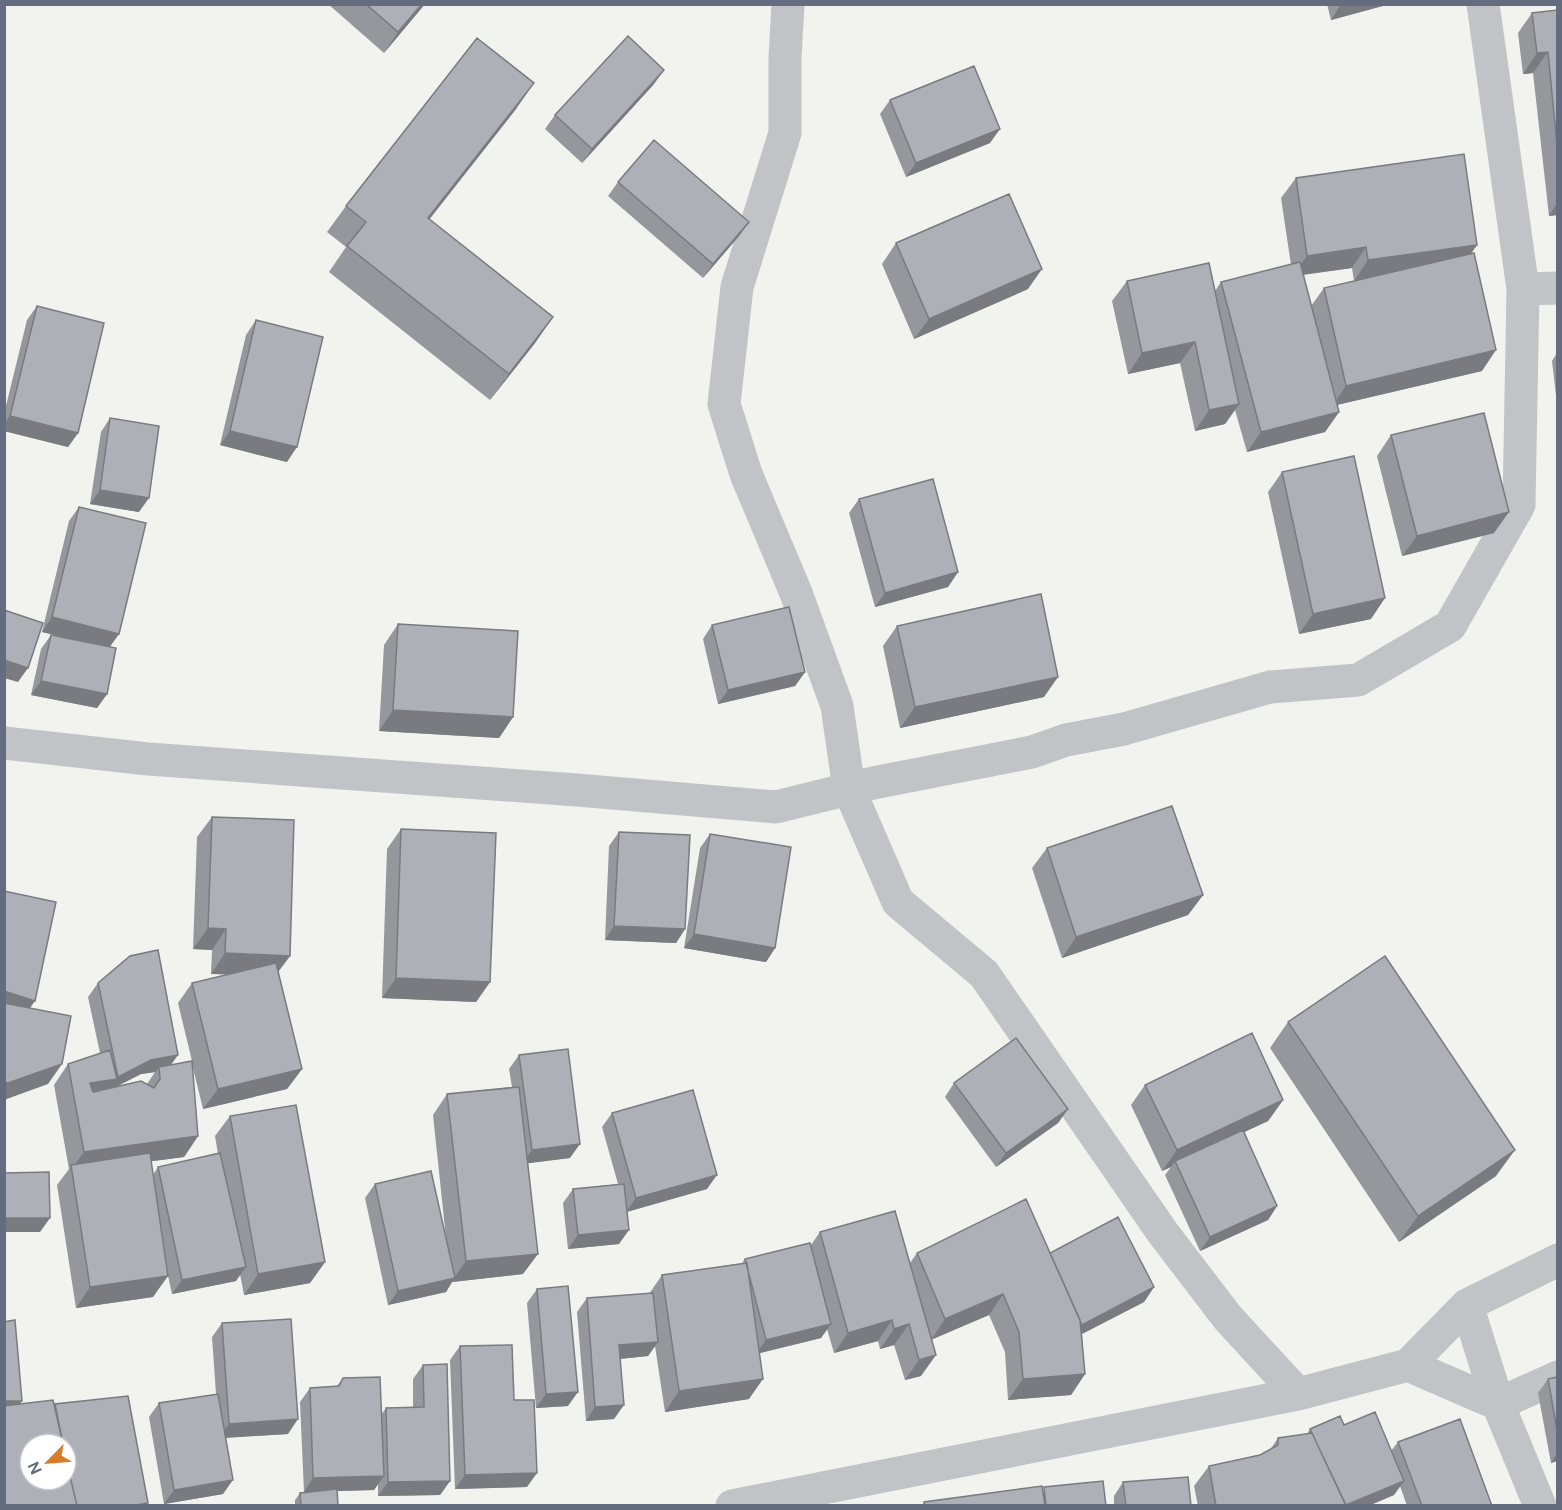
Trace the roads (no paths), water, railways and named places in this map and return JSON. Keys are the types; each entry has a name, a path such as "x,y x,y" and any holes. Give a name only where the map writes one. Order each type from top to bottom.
{"street":[{"path":"788,4 784,58 785,133 738,287 724,404 746,474 796,593 837,706 849,789 898,902 984,974 1163,1233 1228,1318 1298,1395"},
{"path":"4,743 184,762 577,790 776,807 849,789 1032,752 1066,740 1124,729 1270,687 1358,680 1450,626 1519,506 1523,290 1483,4"},
{"path":"1523,290 1557,288"},
{"path":"732,1506 1298,1395 1408,1365 1467,1305 1557,1260"},
{"path":"1467,1305 1498,1404 1540,1506"},
{"path":"1408,1365 1498,1404 1557,1377"}]}
